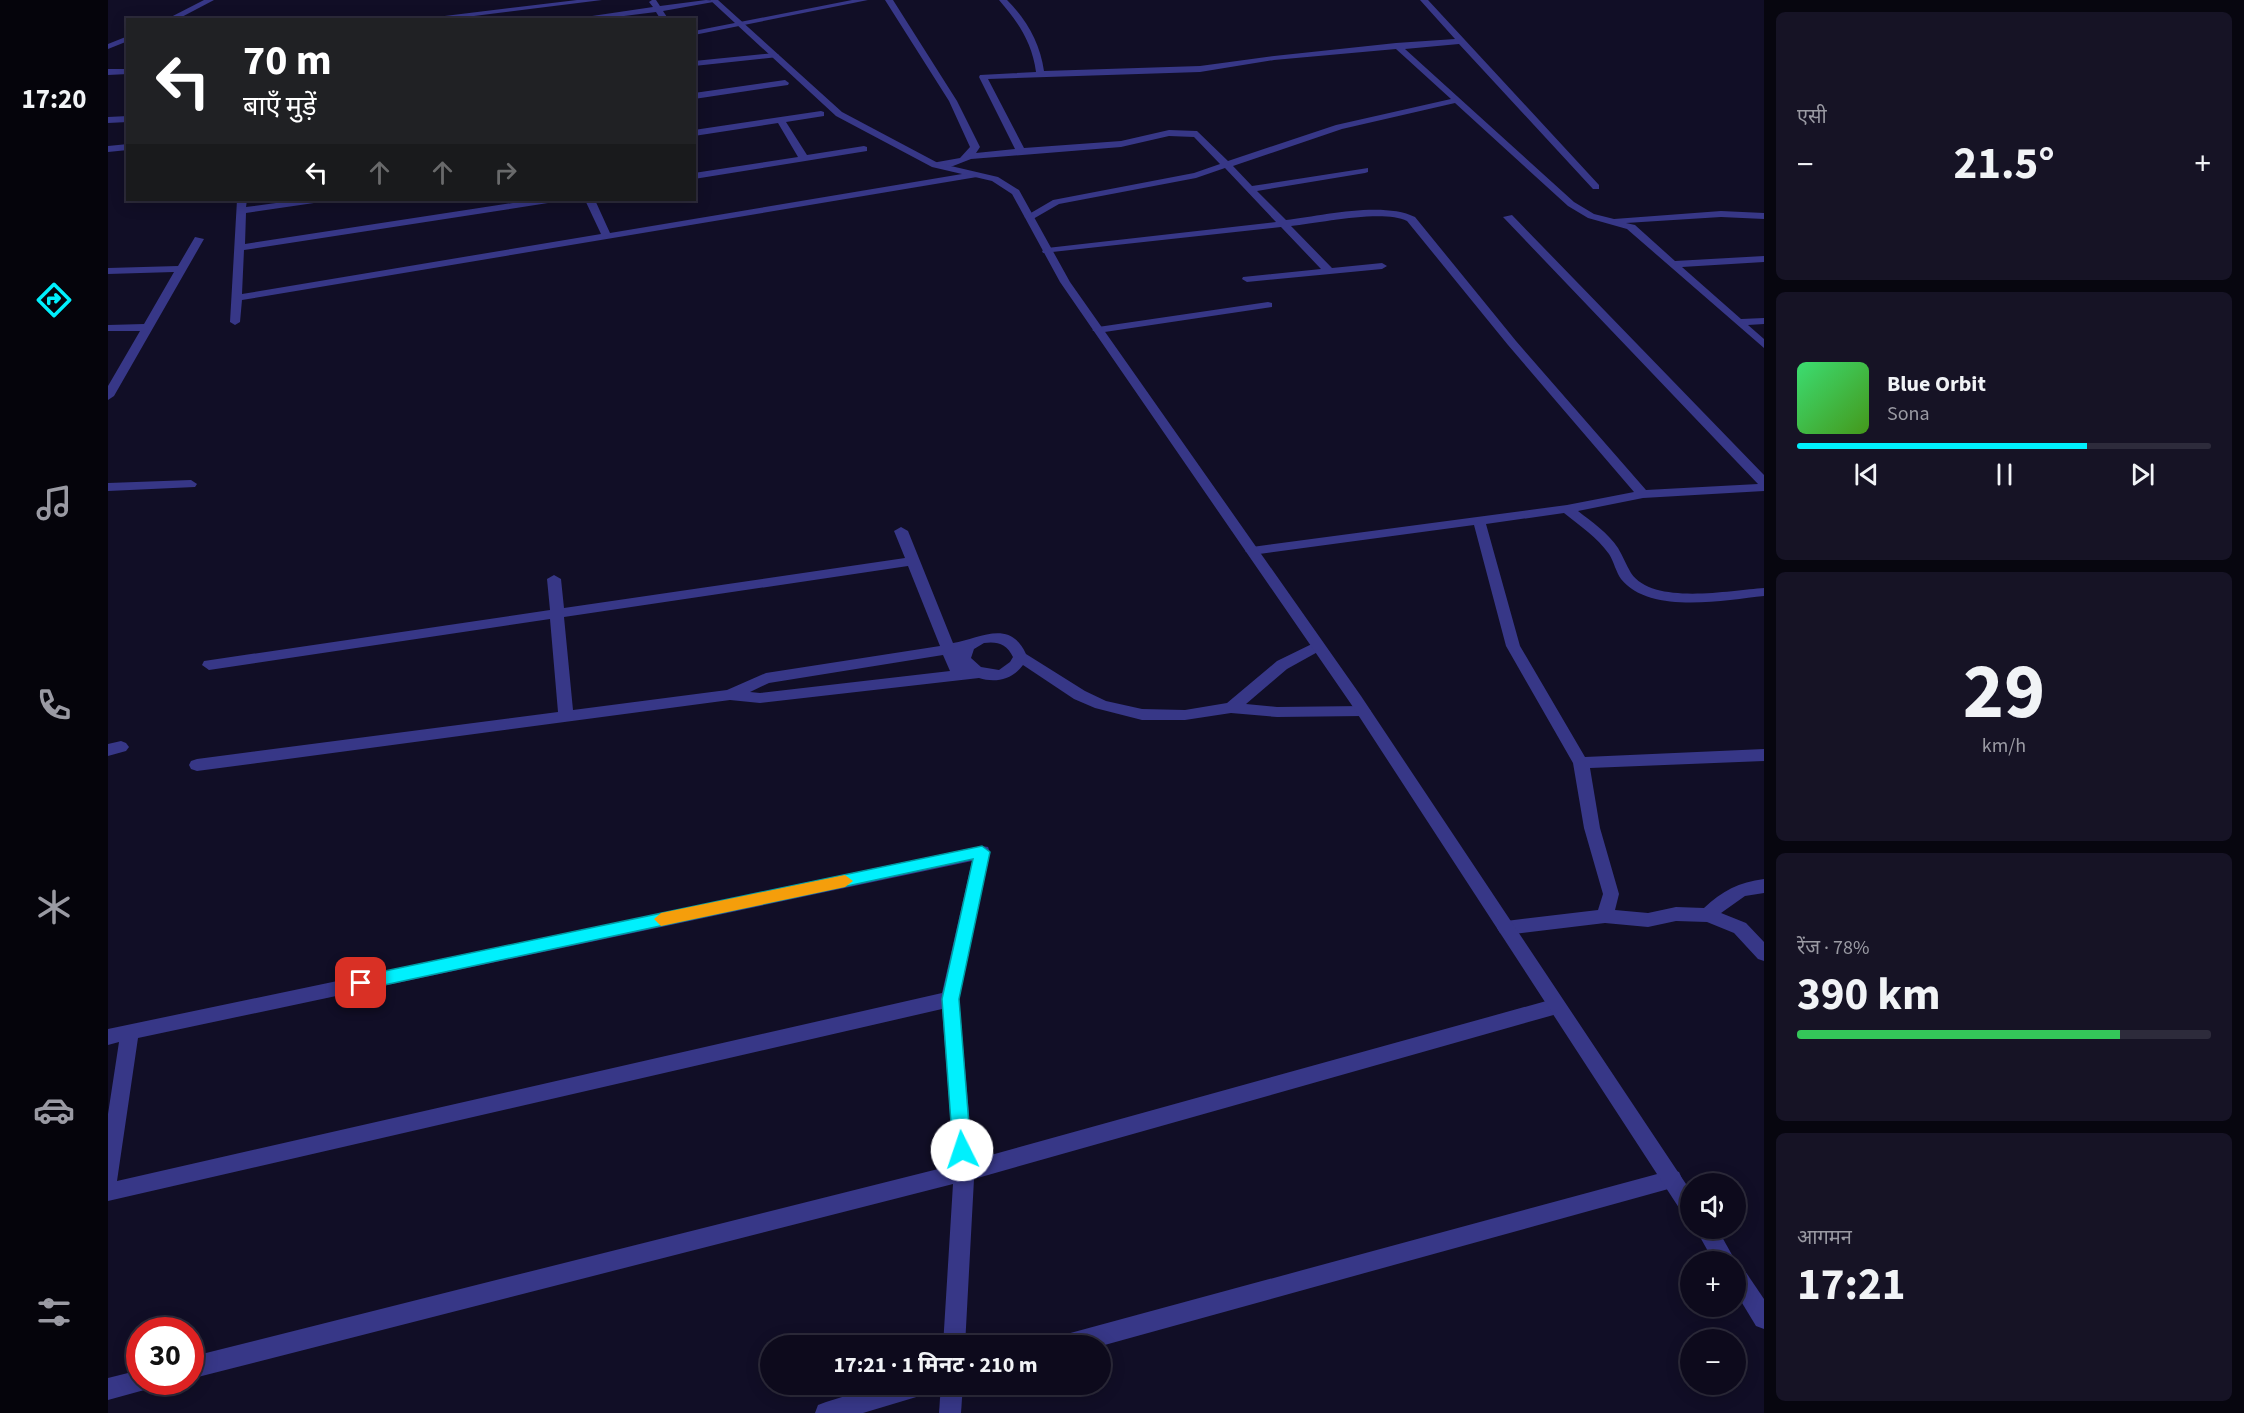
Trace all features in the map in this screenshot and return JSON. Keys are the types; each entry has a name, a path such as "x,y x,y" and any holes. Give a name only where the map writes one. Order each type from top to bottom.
{"street":[{"path":"173,18 210,0"},
{"path":"434,18 598,0"},
{"path":"651,0 664,18"},
{"path":"586,18 714,0 839,114 935,165 995,178 1016,192 1065,282 1363,711 1680,1191"},
{"path":"696,33 864,0"},
{"path":"890,0 966,126 975,147 972,156"},
{"path":"1003,0 1024,26 1039,53 1040,74"},
{"path":"1424,0 1596,187"},
{"path":"109,46 126,40"},
{"path":"1021,151 982,77 1200,69 1274,58 1396,45 1461,41"},
{"path":"109,46 126,45"},
{"path":"1396,45 1571,204 1590,216 1612,220 1631,227 1764,345"},
{"path":"696,64 775,55"},
{"path":"108,72 126,70"},
{"path":"696,96 785,82"},
{"path":"1029,217 1056,202 1197,175 1339,127 1459,100"},
{"path":"696,133 821,114"},
{"path":"108,120 126,119"},
{"path":"780,120 804,158"},
{"path":"935,165 959,162 972,156 1121,144 1155,135 1188,132 1205,140 1281,223 1329,271"},
{"path":"108,149 126,147"},
{"path":"696,176 864,149"},
{"path":"1251,189 1365,170"},
{"path":"236,298 974,175"},
{"path":"235,322 242,201"},
{"path":"242,211 307,201"},
{"path":"590,201 607,237"},
{"path":"239,248 519,202"},
{"path":"1047,250 1281,223 1377,213 1399,213 1411,219 1512,343 1643,494"},
{"path":"1612,220 1640,216 1721,214 1764,216"},
{"path":"1508,218 1764,482"},
{"path":"108,395 150,327 199,239"},
{"path":"1674,264 1764,259"},
{"path":"1247,279 1382,266"},
{"path":"108,271 182,269"},
{"path":"1098,330 1268,305"},
{"path":"1738,322 1764,321"},
{"path":"108,328 150,327"},
{"path":"108,487 191,484"},
{"path":"1252,551 1567,509 1643,494 1764,487"},
{"path":"1567,509 1604,539 1626,576 1639,589 1653,595 1676,598 1764,592"},
{"path":"1479,520 1500,605 1513,646 1581,763 1592,828 1611,894 1605,916"},
{"path":"901,531 958,676"},
{"path":"209,665 912,561"},
{"path":"554,579 566,716"},
{"path":"730,695 766,678 968,646 981,638 998,638 1014,645 1020,657 1042,669 1058,682 1100,704 1144,717 1189,716 1231,708 1277,712 1363,711"},
{"path":"968,646 964,658 966,664 979,673"},
{"path":"1231,708 1282,665 1318,646"},
{"path":"197,765 730,695 760,698 979,673 998,675 1013,669 1020,657"},
{"path":"1581,763 1764,755"},
{"path":"108,1037 982,852 950,999 964,1172 955,1335"},
{"path":"1708,915 1723,900 1744,888 1764,886"},
{"path":"1506,928 1605,916 1648,920 1676,914 1708,915 1740,928 1764,954"},
{"path":"108,1192 950,999"},
{"path":"204,1364 964,1172 1557,1006"},
{"path":"108,1178 130,1032"},
{"path":"1103,1335 1672,1179"},
{"path":"1746,1290 1764,1318"},
{"path":"108,1389 126,1384"},
{"path":"826,1413 886,1395"},
{"path":"950,1413 951,1395"}],"slow traffic":[{"path":"661,919 845,881"}],"route":[{"path":"361,983 982,852 950,999 962,1150"}]}
